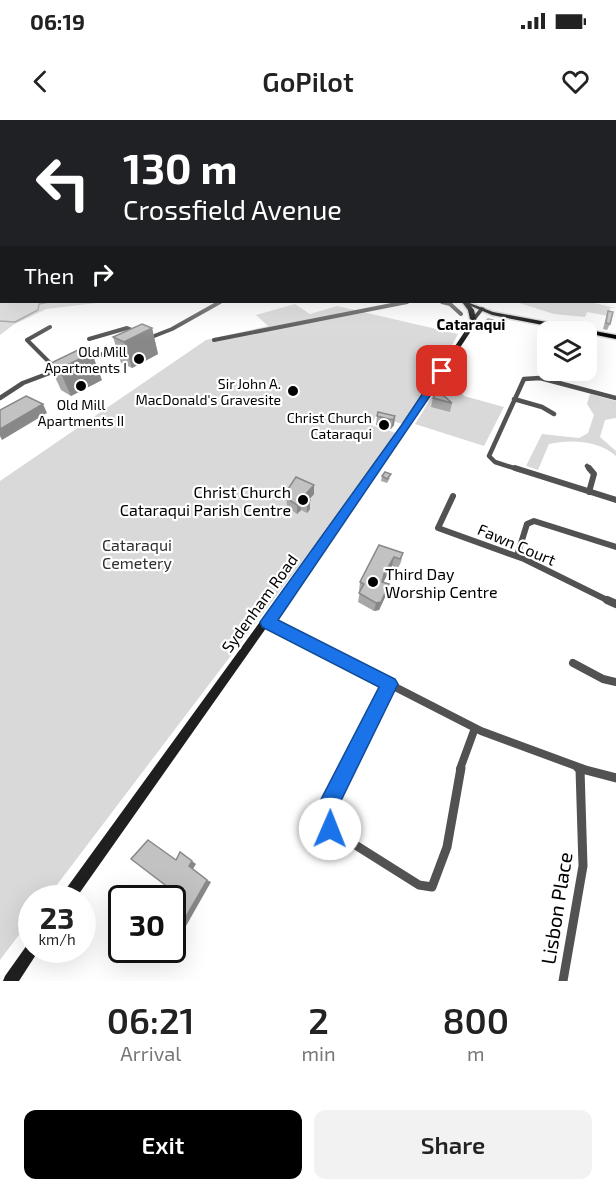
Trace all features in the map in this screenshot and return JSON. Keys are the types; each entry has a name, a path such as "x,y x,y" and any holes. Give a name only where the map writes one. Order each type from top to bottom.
{"main road":[{"path":"465,303 471,310 472,322"},
{"path":"466,303 484,310 616,337"},
{"path":"473,303 484,310"},
{"name":"Sydenham Road","path":"77,885 405,428 472,322 484,310"},
{"path":"10,981 23,963"}],"street":[{"path":"89,339 127,328 135,330 145,339 172,329 218,303"},
{"path":"214,340 402,303"},
{"path":"446,303 461,314"},
{"path":"50,327 27,340 57,370"},
{"path":"83,361 135,343"},
{"path":"0,398 23,383 64,367"},
{"path":"616,398 533,377 523,380 489,453 490,458 616,500"},
{"path":"514,399 542,407 554,414"},
{"path":"586,466 594,474 589,492"},
{"name":"Fawn Court","path":"453,496 438,528 517,556 616,604"},
{"path":"517,556 527,525 534,521 616,547"},
{"path":"267,622 475,728 580,769 616,778"},
{"path":"573,663 603,679 616,682"},
{"path":"389,684 326,809 323,820 330,829 419,885 432,887 439,874 453,826 458,777 475,728"},
{"name":"Lisbon Place","path":"563,981 583,866 580,769"}],"green space":[{"path":"0,303 97,303 46,309 13,325 0,335"},
{"path":"519,303 594,303 616,308 610,308 609,316 587,312 585,317 554,314"},
{"name":"Cataraqui Cemetery","path":"295,304 310,314 337,306 458,334 428,392 406,425 376,416 371,425 399,434 57,885 18,885 18,936 0,960 0,481 206,340 268,326 256,315"},
{"path":"442,381 466,387 462,393 464,396 504,407 484,446 415,424"},
{"path":"590,394 616,401 616,418 605,420 600,437 616,451 616,456 593,444 557,442 549,444 538,470 526,466 542,434 579,438 588,433 594,415 587,404"}],"building":[{"path":"608,311 613,312 610,324 606,323"},
{"path":"488,319 493,320 490,325 484,323"},
{"path":"142,324 152,328 124,342 113,337"},
{"path":"82,348 92,353 59,369 49,364"},
{"path":"436,394 444,396 452,403 433,398"},
{"path":"26,396 43,404 0,429 0,410"},
{"path":"378,412 395,416 393,420 377,416"},
{"path":"385,472 391,474 387,479 382,476"},
{"path":"296,477 314,485 303,497 310,500 307,504 300,501 297,505 286,498 286,492"},
{"name":"Third Day Worship Centre","path":"379,545 403,553 400,559 394,557 384,574 382,582 389,584 381,602 376,603 359,593 364,584 360,582"},
{"path":"148,840 176,860 180,852 192,861 189,866 207,880 186,916 186,885 165,885 131,859"}],"waterway":[{"path":"0,321 15,322 38,310 39,304 44,303"}],"place":[{"name":"Old Mill Apartments I","path":"139,359"},
{"name":"Old Mill Apartments II","path":"81,386"},
{"name":"Sir John A. MacDonald's Gravesite","path":"293,391"},
{"name":"Christ Church Cataraqui","path":"384,425"},
{"name":"Christ Church Cataraqui Parish Centre","path":"303,500"},
{"name":"Third Day Worship Centre","path":"373,582"}],"district":[{"name":"Cataraqui","path":"471,324"}],"route":[{"path":"330,829 323,820 326,809 389,684 267,622 405,428 442,371"}]}
